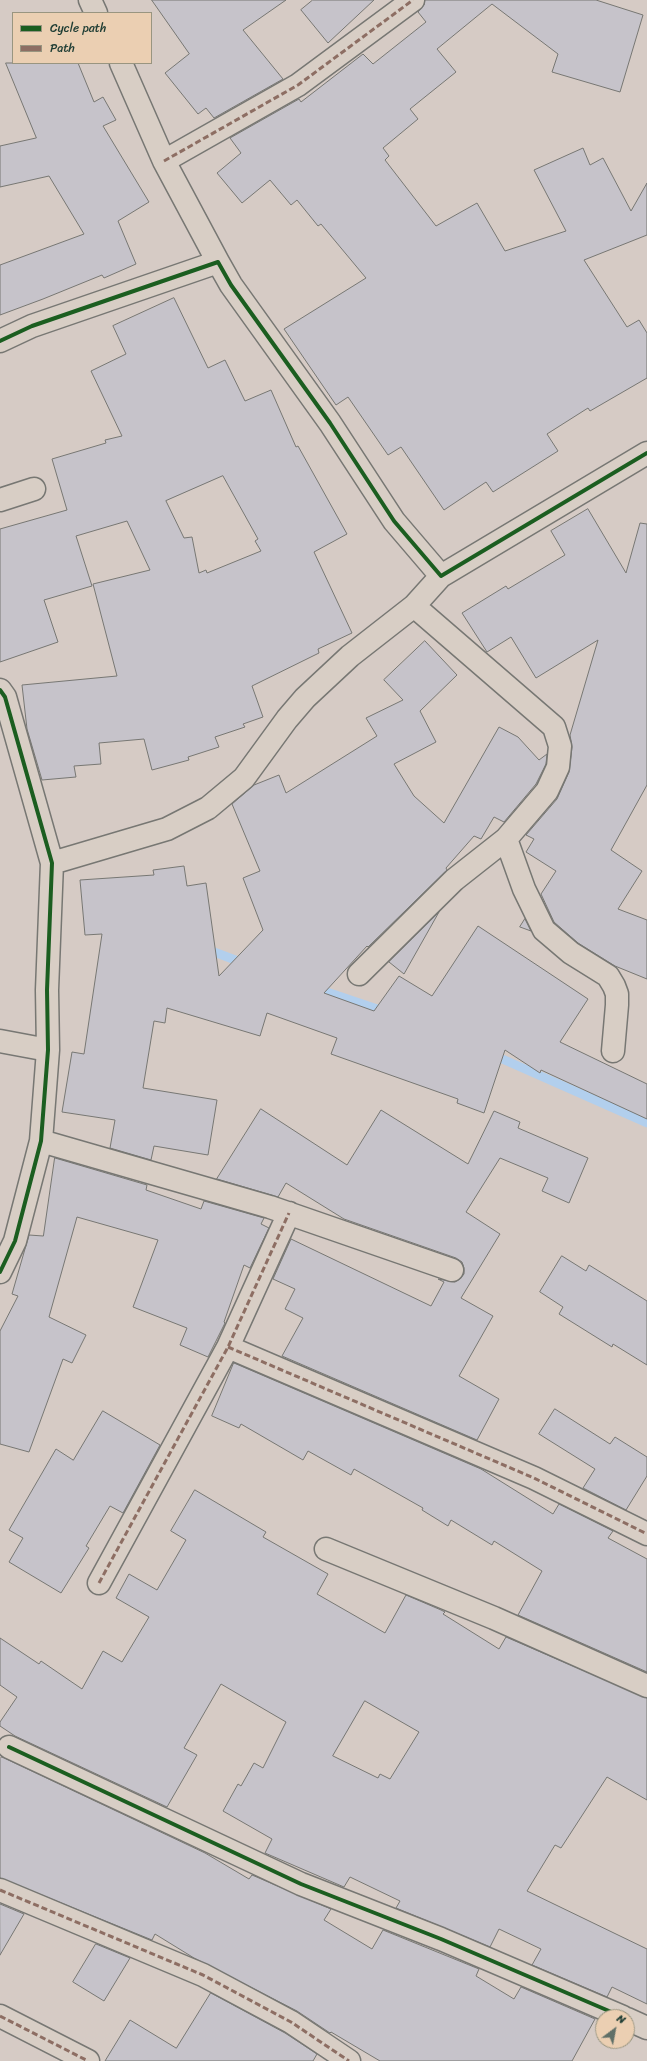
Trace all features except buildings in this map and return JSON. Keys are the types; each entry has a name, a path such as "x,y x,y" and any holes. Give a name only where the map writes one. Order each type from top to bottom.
{"street":[{"path":"90,0 96,12"},
{"path":"164,161 298,85 413,0"},
{"path":"120,64 164,161 231,285 330,423 394,521 442,576"},
{"path":"0,341 32,326 218,262"},
{"path":"52,863 167,829 208,808 244,778 286,719 305,698 350,656 414,606 442,576 647,453"},
{"path":"0,500 34,489"},
{"path":"359,974 454,880 506,839 547,791 558,767 560,746 554,727 414,606"},
{"path":"0,690 5,697 52,863 47,990 48,1050 41,1141 15,1241 0,1272"},
{"path":"506,839 524,889 544,930 571,953 608,976 614,986 617,994 617,1005 613,1051"},
{"path":"0,1041 48,1050"},
{"path":"41,1141 288,1213 452,1270"},
{"path":"99,1583 228,1347 288,1213"},
{"path":"228,1347 534,1478 647,1534"},
{"path":"326,1549 494,1618 647,1686"},
{"path":"9,1747 301,1884 441,1939 604,2009"},
{"path":"0,1890 203,1975 291,2022 349,2061"},
{"path":"0,2016 88,2061"},
{"path":"635,2023 647,2028"}],"waterway":[{"path":"206,949 246,964"},
{"path":"315,988 386,1012"},
{"path":"491,1054 647,1123"}],"marked path":[{"path":"164,161 298,85 413,0"},
{"path":"99,1583 228,1347 289,1213"},
{"path":"228,1347 534,1478 647,1534"},
{"path":"0,1890 203,1975 291,2022 349,2061"},
{"path":"0,2016 88,2061"}],"cycle path":[{"path":"0,341 32,326 218,262 231,285 330,423 394,521 441,576 647,453"},
{"path":"0,690 5,697 52,863 47,990 48,1050 41,1141 15,1241 0,1272"},
{"path":"9,1747 301,1884 441,1939 604,2009"}]}
